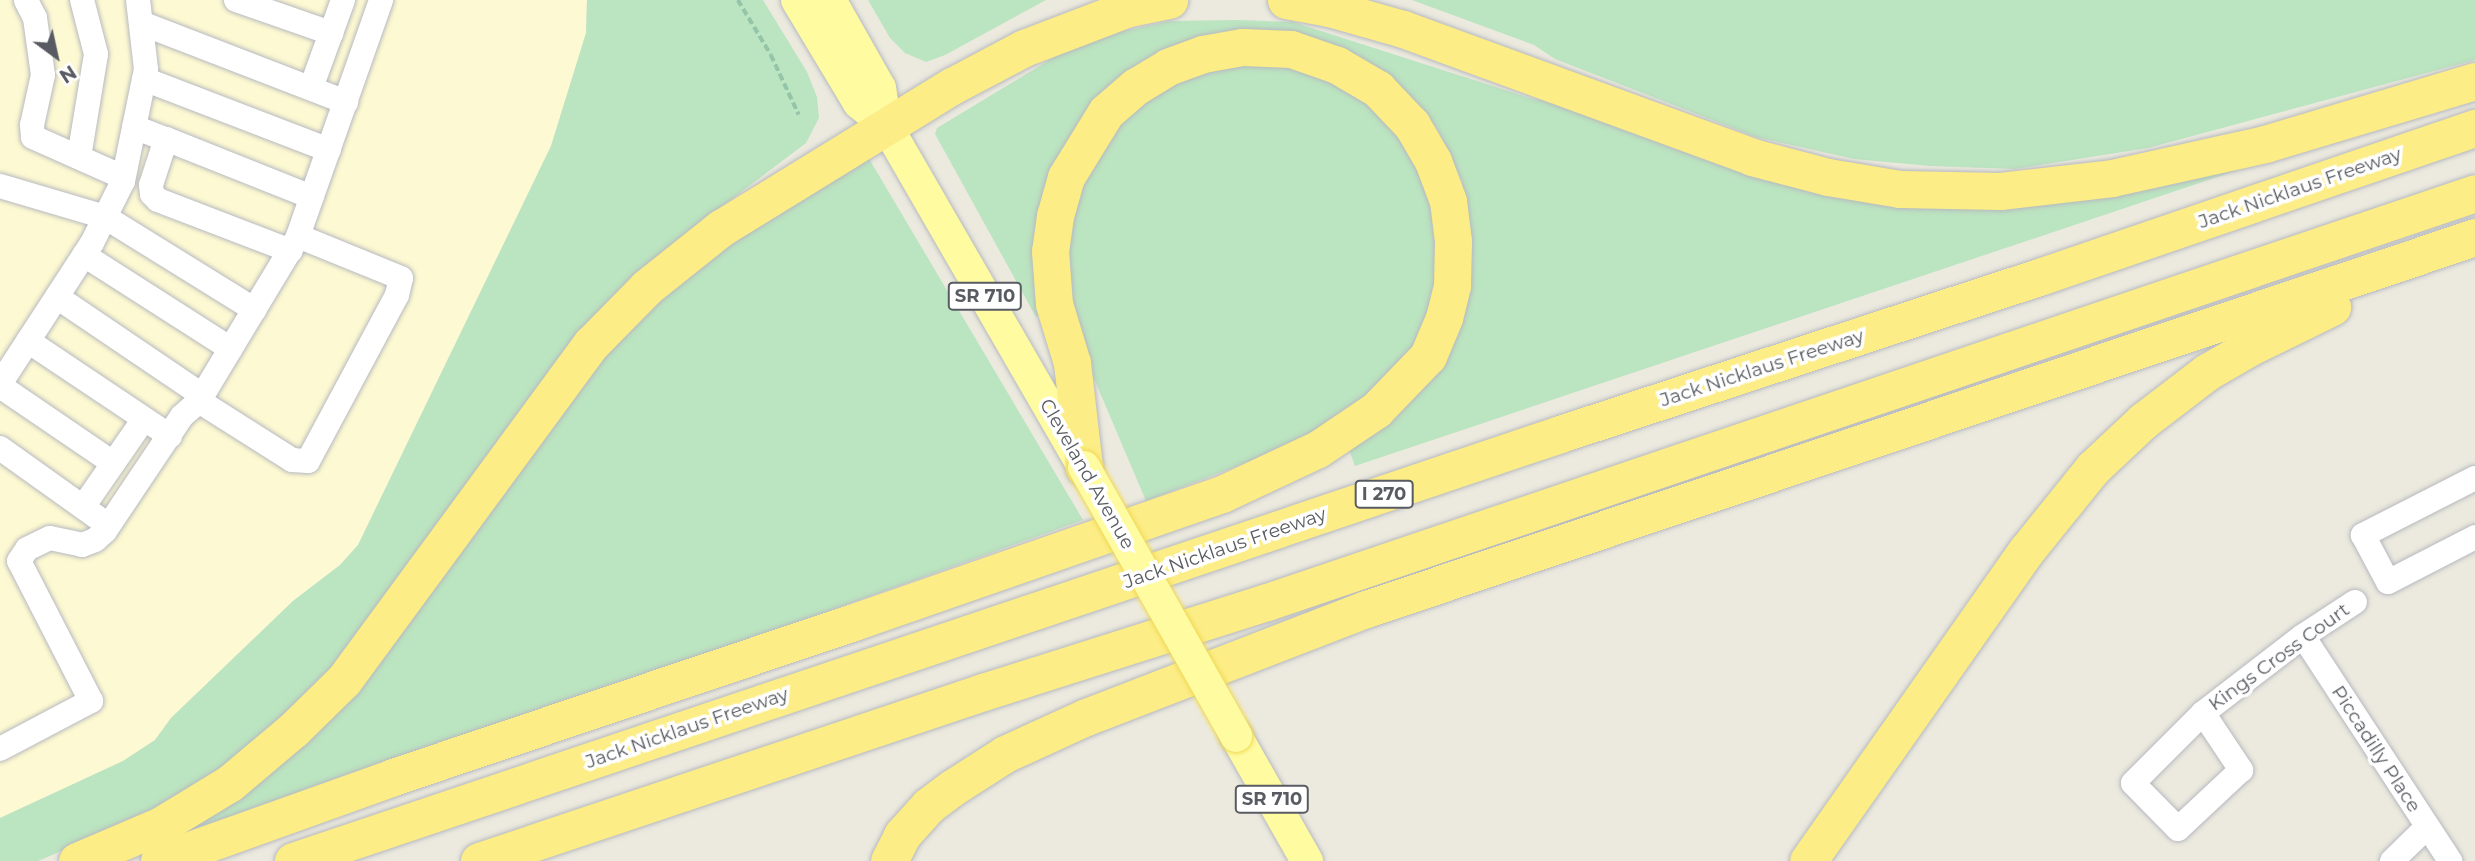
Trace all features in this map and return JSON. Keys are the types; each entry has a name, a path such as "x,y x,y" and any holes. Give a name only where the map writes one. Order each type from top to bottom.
{"highway":[{"path":"77,861 161,825 230,783 293,730 344,680 591,344 647,287 721,228 886,125 1024,48 1129,8 1170,0"},
{"path":"1286,0 1329,8 1403,29 1752,157 1828,177 1900,189 2000,191 2112,178 2265,144 2475,81"},
{"path":"159,861 393,777 1209,499 1328,443 1376,410 1428,356 1444,318 1452,285 1453,241 1450,214 1437,171 1412,125 1378,89 1337,65 1291,49 1242,47 1203,54 1168,68 1136,86 1106,112 1066,177 1055,216 1050,251 1054,304 1072,363 1084,467"},
{"name":"Jack Nicklaus Freeway","path":"293,861 1547,438 2042,276 2475,128"},
{"path":"479,861 975,695 1267,602 2475,193"},
{"path":"889,861 902,835 929,806 952,788 1005,754 1086,717 1366,609 2475,237"},
{"path":"1808,861 2043,529 2093,468 2143,421 2207,372 2254,345 2324,311 2475,250"}],"main road":[{"name":"Cleveland Avenue","path":"797,0 859,103 886,125 1307,861"},
{"name":"Cleveland Avenue","path":"830,0 880,88 886,125"}],"street":[{"path":"26,0 34,18 43,75 32,125 33,136 116,174 123,181"},
{"path":"79,157 96,54 82,0"},
{"path":"236,0 331,33"},
{"path":"311,88 343,0"},
{"path":"0,749 91,701 19,561 27,549 39,541 50,538 82,545 95,540 182,416 201,398 294,244 381,0"},
{"path":"140,11 346,102"},
{"path":"113,463 0,385 84,255 123,181 146,69 140,11"},
{"path":"144,79 329,150"},
{"path":"134,127 312,197"},
{"path":"57,297 292,460 308,461 314,454 397,295 401,278 158,200 152,194 151,186 166,139"},
{"path":"0,186 105,217 256,310"},
{"path":"84,255 231,349"},
{"path":"28,341 170,436"},
{"path":"83,507 144,419"},
{"path":"0,448 108,525"},
{"path":"2475,478 2363,535 2388,583 2475,537"},
{"name":"Kings Cross Court","path":"2203,713 2241,770 2178,829 2133,783 2203,713 2303,636 2355,602"},
{"name":"Piccadilly Place","path":"2303,636 2450,861"},
{"path":"2392,861 2427,827"}],"path":[{"path":"738,0 771,55 799,115"}],"shaded area":[{"path":"0,0 587,0 586,33 551,146 358,545 340,565 293,601 171,718 155,740 123,761 0,818"}],"green space":[{"path":"587,0 763,0 807,72 817,97 819,118 806,143 704,220 343,655 284,718 193,789 129,822 38,861 0,861 0,818 123,761 155,740 171,718 293,601 340,565 358,545 551,146 586,33"},
{"path":"868,0 1046,0 945,55 926,62 905,53 890,38"},
{"path":"1412,0 2475,0 2475,60 2148,148 2015,169 1930,166 1854,159 1756,137 1555,59 1534,45"},
{"path":"1170,21 1293,22 1533,99 1590,108 1861,193 2298,150 1355,466 1345,439 1390,407 1471,245 1462,181 1437,128 1423,111 1279,36 1090,119 1045,312 1036,317 935,134 937,128 1061,53 1110,34"},
{"path":"1231,54 1308,61 1410,123 1451,246 1411,360 1313,437 1146,501 1084,355 1070,310 1066,215 1125,105"},
{"path":"868,157 1083,520 490,732 121,857 278,752 650,294"}]}
